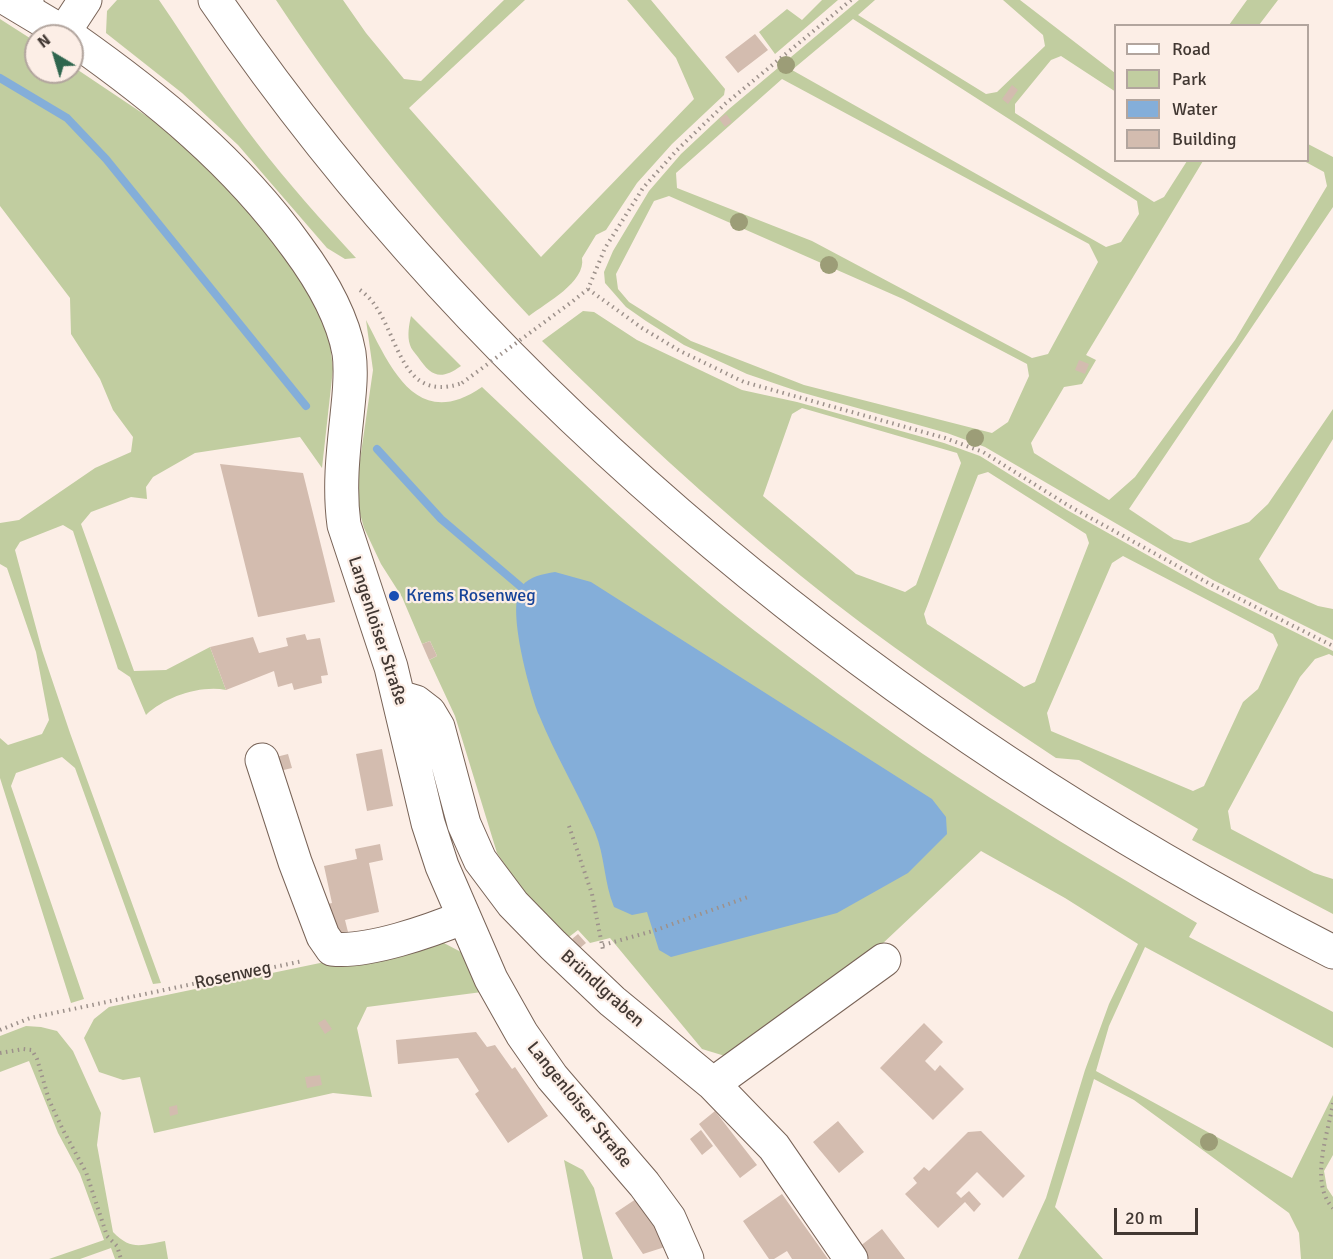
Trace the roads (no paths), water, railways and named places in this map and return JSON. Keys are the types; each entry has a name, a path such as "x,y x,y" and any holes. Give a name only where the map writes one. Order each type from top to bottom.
{"street":[{"path":"73,24 85,0"},
{"path":"214,0 319,143 433,276 554,398 728,556 862,661 1019,770 1207,886 1333,952"},
{"name":"Langenloiser Straße","path":"19,2 52,24"},
{"name":"Langenloiser Straße","path":"84,47 162,105 261,199 329,296 349,352 351,377 341,476 341,505 348,540 399,697 428,823 442,866 491,979 522,1034 566,1094 644,1184 669,1218 687,1259"},
{"name":"Bründlgraben","path":"399,697 416,702 429,712 438,727 464,824 480,860 513,904 612,1001 713,1084 774,1147 851,1259"},
{"path":"262,760 295,862 323,936 332,949 348,951 429,932 464,917"},
{"path":"713,1084 884,960"}],"water":[{"path":"555,572 591,582 932,799 946,817 947,834 908,873 837,913 671,957 659,950 647,912 632,915 614,907 595,832 545,730 530,688 518,629 517,596 522,586 529,580"}],"waterway":[{"path":"0,78 67,118 106,159 306,406"},
{"path":"377,449 441,519 521,587"}],"place":[{"name":"Krems Rosenweg","path":"394,596"}]}
